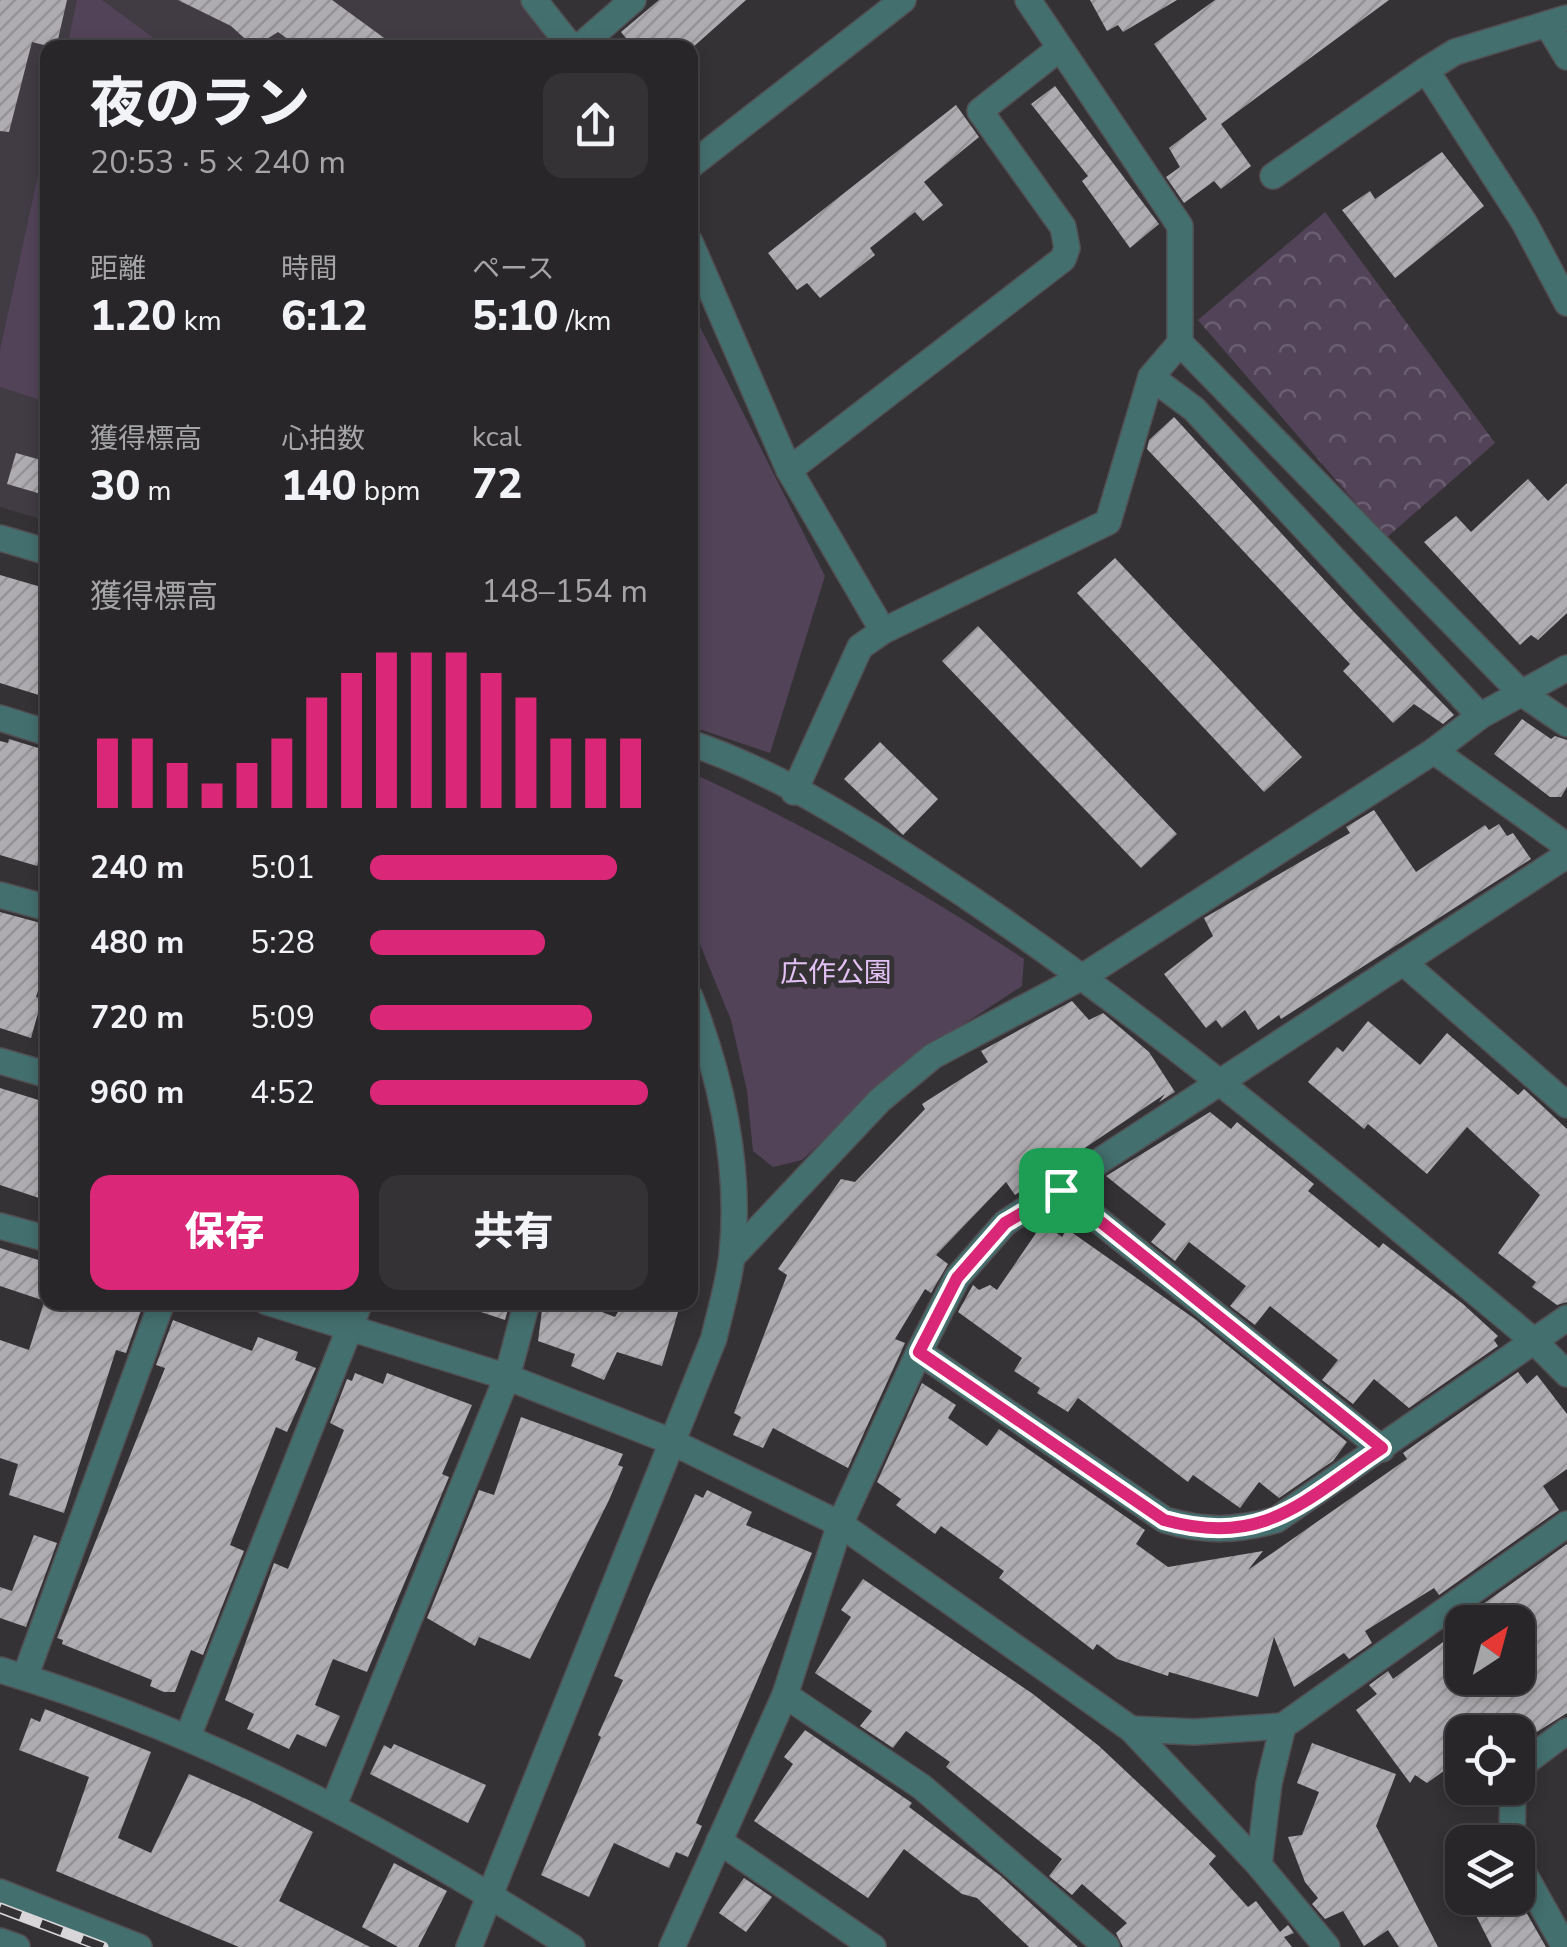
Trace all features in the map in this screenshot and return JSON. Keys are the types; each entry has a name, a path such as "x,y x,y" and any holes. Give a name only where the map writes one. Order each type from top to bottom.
{"street":[{"path":"534,0 568,40"},
{"path":"585,40 633,0"},
{"path":"698,160 903,0"},
{"path":"794,792 860,647 883,631 1108,522 1151,377 1180,343 1180,226 1028,0"},
{"path":"1273,176 1454,52 1557,21 1567,57"},
{"path":"788,470 1063,259 1068,248 1063,227 980,110 1058,49"},
{"path":"1426,70 1524,222 1567,302"},
{"path":"698,261 788,470 883,631"},
{"path":"1180,343 1520,692 1567,724"},
{"path":"1151,377 1194,409 1480,716"},
{"path":"0,538 40,550"},
{"path":"732,1257 880,1100 933,1056 1084,976 1434,751 1480,716 1567,668"},
{"path":"0,718 40,730"},
{"path":"698,748 794,792 875,836 1084,976 1224,1082 1534,1341 1567,1374"},
{"path":"1434,751 1567,846"},
{"path":"672,1947 784,1695 840,1524 957,1278 1005,1223 1061,1190 1567,855"},
{"path":"0,894 40,906"},
{"path":"1404,963 1567,1106"},
{"path":"469,1947 714,1338 732,1257 734,1188 717,1081 698,1022"},
{"path":"0,1061 40,1073"},
{"path":"1061,1190 1382,1448"},
{"path":"0,1226 40,1237"},
{"path":"25,1678 159,1310"},
{"path":"293,1310 507,1377 670,1441 840,1524 1131,1729 1259,1865 1327,1947"},
{"path":"188,1736 356,1310"},
{"path":"332,1807 507,1377 524,1310"},
{"path":"919,1352 1164,1520 1204,1531 1234,1531 1276,1520 1567,1318"},
{"path":"1131,1729 1194,1732 1283,1726 1567,1524"},
{"path":"0,1670 188,1736 332,1807 491,1895 572,1947"},
{"path":"784,1695 922,1787 1107,1947"},
{"path":"1259,1865 1268,1784 1283,1726"},
{"path":"1535,1755 1567,1732"},
{"path":"719,1841 873,1947"},
{"path":"0,1892 139,1947"},
{"path":"1535,1894 1565,1947"},
{"path":"0,1941 17,1947"}],"shaded area":[{"path":"0,0 522,0 552,40 40,40 40,519 0,507"}],"green space":[{"path":"77,0 102,0 156,40 68,40"},
{"path":"40,166 40,400 0,387 0,350"},
{"path":"1325,212 1495,443 1386,538 1198,320"},
{"path":"698,323 825,576 770,753 698,729"},
{"name":"広作公園","path":"698,776 861,859 1024,959 1022,986 915,1056 802,1160 773,1167 753,1151 747,1091 731,1020 698,940"}],"building":[{"path":"0,0 67,0 58,40 32,42 9,132 0,131"},
{"path":"178,0 332,0 387,40 289,40 278,32 265,40 246,40 231,26"},
{"path":"659,0 746,0 698,43 628,40 621,32"},
{"path":"1090,0 1177,0 1123,32 1118,25 1107,31"},
{"path":"1215,0 1389,0 1221,124 1251,166 1221,189 1214,181 1184,203 1166,177 1180,167 1169,148 1207,119 1154,44"},
{"path":"1055,86 1159,224 1130,248 1082,181 1088,176 1031,104"},
{"path":"956,105 979,137 924,182 943,205 923,221 915,212 870,248 875,255 820,298 807,283 797,290 768,253"},
{"path":"1442,152 1484,206 1395,278 1342,210 1370,191 1375,199"},
{"path":"1174,417 1454,715 1443,724 1414,704 1393,723 1343,671 1350,664 1147,449 1149,440"},
{"path":"16,453 40,460 40,494 7,484"},
{"path":"1528,479 1548,501 1567,483 1567,613 1538,640 1531,635 1520,645 1424,542 1456,516 1471,532"},
{"path":"1115,558 1302,757 1264,792 1077,593"},
{"path":"0,575 40,587 40,695 0,683"},
{"path":"978,626 1177,834 1141,868 942,661"},
{"path":"1522,719 1551,739 1555,736 1567,740 1567,787 1561,797 1550,797 1494,754"},
{"path":"9,739 40,749 37,866 0,855 0,741 8,743"},
{"path":"880,742 938,799 903,835 844,779"},
{"path":"1374,810 1416,872 1485,825 1489,830 1499,824 1507,836 1513,833 1531,859 1281,1019 1279,1015 1258,1030 1245,1010 1222,1028 1216,1020 1206,1028 1164,974 1213,936 1204,918 1350,833 1346,827"},
{"path":"0,912 40,923 40,985 36,997 40,998 40,1006 31,1038 0,1028"},
{"path":"1072,1001 1089,1020 1103,1013 1149,1052 1175,1092 1159,1102 1165,1094 1015,1195 1006,1182 936,1255 948,1264 931,1293 925,1289 895,1339 905,1343 848,1468 773,1428 763,1448 733,1435 741,1417 734,1413 787,1275 778,1269 841,1179 855,1182 925,1109 922,1104 988,1062 981,1051"},
{"path":"1368,1021 1420,1065 1447,1033 1518,1095 1524,1089 1567,1129 1567,1302 1557,1305 1532,1287 1536,1282 1498,1253 1540,1195 1467,1127 1427,1174 1368,1124 1364,1129 1308,1082 1337,1047 1343,1052"},
{"path":"0,1088 40,1100 40,1198 0,1185"},
{"path":"1210,1112 1231,1129 1237,1122 1314,1184 1308,1191 1379,1248 1383,1243 1463,1304 1498,1336 1494,1340 1498,1346 1409,1408 1374,1379 1353,1404 1322,1380 1338,1360 1270,1306 1255,1325 1230,1306 1246,1286 1189,1242 1175,1261 1151,1242 1166,1224 1106,1176"},
{"path":"1043,1223 1062,1237 1067,1229 1195,1319 1347,1442 1333,1461 1279,1498 1259,1482 1240,1508 1193,1475 1188,1482 1078,1398 1068,1412 1037,1393 1040,1388 1014,1371 1022,1358 958,1312 973,1285 979,1290 990,1285 997,1290"},
{"path":"0,1248 40,1260 40,1299 0,1286"},
{"path":"42,1310 141,1310 126,1353 116,1350 64,1513 9,1495 18,1464 0,1458 0,1340 29,1350"},
{"path":"475,1310 508,1310 505,1320"},
{"path":"542,1310 597,1310 615,1317 619,1310 679,1310 662,1366 617,1352 604,1380 571,1366 575,1354 538,1341"},
{"path":"173,1320 252,1351 258,1337 298,1352 295,1360 316,1368 287,1432 276,1427 230,1545 244,1551 203,1655 191,1650 175,1692 164,1692 150,1686 152,1680 62,1644 63,1640 57,1638 165,1368 156,1365"},
{"path":"1518,1372 1527,1384 1537,1375 1567,1414 1567,1469 1543,1486 1559,1510 1439,1595 1434,1588 1365,1631 1372,1643 1349,1659 1344,1653 1294,1687 1274,1637 1258,1697 1169,1672 1168,1676 1117,1659 1097,1644 1093,1650 999,1578 1004,1571 941,1526 935,1534 896,1505 901,1499 877,1482 922,1383 956,1405 948,1418 987,1446 999,1429 1145,1530 1136,1544 1168,1567 1263,1551 1248,1570 1407,1459 1403,1453"},
{"path":"355,1373 383,1384 387,1373 472,1405 442,1474 449,1477 367,1672 333,1659 315,1705 340,1716 326,1747 297,1734 289,1749 247,1729 254,1714 225,1700 274,1563 288,1569 344,1430 330,1423 347,1379 352,1381"},
{"path":"521,1417 623,1454 618,1465 623,1467 609,1500 530,1659 479,1637 475,1646 427,1618 479,1490 494,1495"},
{"path":"707,1490 752,1512 746,1525 812,1553 696,1823 702,1826 688,1857 676,1852 669,1868 614,1843 589,1897 541,1875 623,1680 614,1676 695,1494 703,1498"},
{"path":"34,1535 57,1543 26,1627 0,1618 0,1587 12,1591"},
{"path":"1567,1544 1567,1713 1537,1732 1535,1715 1445,1715 1445,1770 1427,1783 1415,1775 1410,1783 1356,1710 1377,1694 1369,1685 1388,1671 1393,1679 1445,1641 1445,1695 1535,1695 1535,1605 1482,1605"},
{"path":"863,1579 1033,1694 1099,1746 1216,1856 1209,1864 1248,1907 1256,1901 1280,1932 1288,1925 1294,1933 1284,1937 1292,1947 1123,1947 1116,1933 1127,1923 1082,1884 1072,1895 1049,1876 1062,1859 946,1767 950,1762 906,1731 893,1748 860,1726 872,1711 815,1673 851,1617 841,1610"},
{"path":"45,1709 151,1752 118,1838 151,1853 189,1774 313,1832 279,1901 370,1947 239,1947 56,1871 89,1777 19,1750 31,1718 40,1722"},
{"path":"805,1730 912,1803 909,1807 1001,1876 1078,1947 1029,1947 977,1898 962,1894 904,1849 868,1898 754,1821 793,1764 784,1757"},
{"path":"1312,1743 1396,1774 1376,1826 1438,1947 1399,1947 1388,1930 1364,1946 1343,1911 1325,1919 1312,1904 1318,1898 1305,1882 1288,1837 1302,1835 1319,1792 1297,1783"},
{"path":"394,1744 486,1785 468,1823 370,1774 384,1745 391,1749"},
{"path":"394,1863 447,1891 418,1947 398,1947 362,1927"},
{"path":"744,1878 772,1897 746,1932 719,1913"},
{"path":"1476,1915 1528,1915 1546,1947 1492,1947"}],"railway":[{"path":"0,1908 103,1947"}],"route":[{"path":"1061,1190 1382,1448 1276,1520 1234,1531 1204,1531 1164,1520 919,1352 957,1278 1005,1223 1061,1190"}]}
